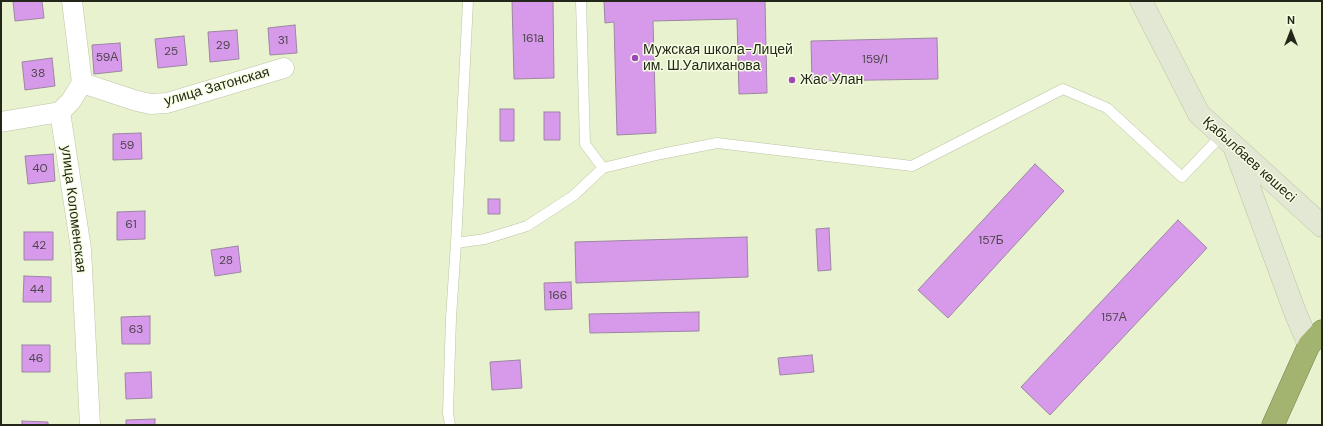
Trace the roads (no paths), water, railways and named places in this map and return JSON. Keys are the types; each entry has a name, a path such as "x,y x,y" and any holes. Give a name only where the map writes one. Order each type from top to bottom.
{"highway":[{"path":"1273,425 1316,338"}],"main road":[{"name":"Қабылбаев көшесі","path":"1141,1 1199,114 1322,226"},
{"path":"1228,141 1295,312 1316,338"}],"street":[{"path":"1,122 60,112 72,101 82,83 72,1"},
{"name":"улица Затонская","path":"82,83 136,102 151,104 167,103 284,68"},
{"name":"улица Коломенская","path":"60,112 81,249 90,425"}],"lane":[{"path":"450,425 448,413 451,326 468,1"},
{"path":"581,1 585,144 604,168"},
{"path":"456,243 485,239 527,226 573,196 604,168 661,154 718,143 912,166 1063,89 1107,108 1182,177 1228,141"}],"place":[{"name":"Мужская школа-Лицей им. Ш.Уалиханова","path":"635,58"},
{"name":"Жас Улан","path":"792,80"}]}
